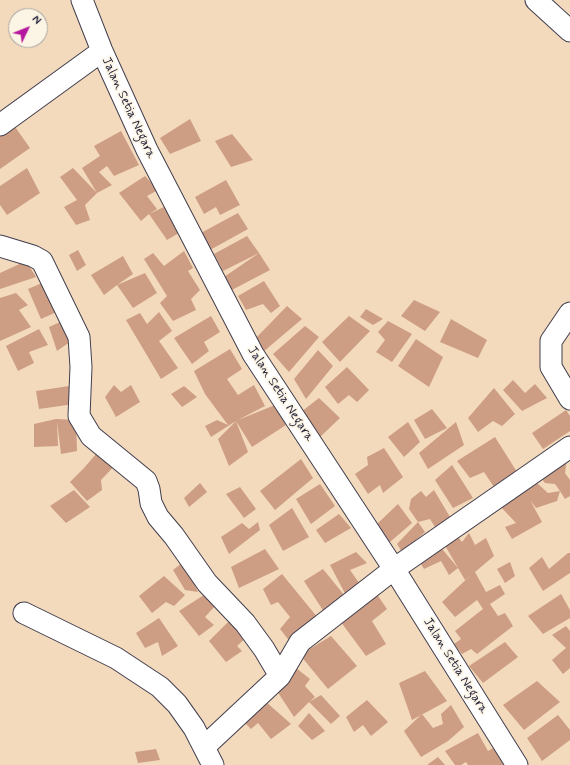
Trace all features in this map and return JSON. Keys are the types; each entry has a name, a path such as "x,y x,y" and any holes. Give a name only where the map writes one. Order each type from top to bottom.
{"street":[{"name":"Jalan Setia Negara","path":"82,0 102,51 147,150 252,354 394,570 517,765"},
{"path":"536,0 570,31"},
{"path":"0,125 102,51"},
{"path":"0,246 37,257 42,261 80,337 81,367 79,416 91,436 146,481 149,488 151,503 158,517 174,536 207,583 245,623 264,649 280,676"},
{"path":"570,313 551,341 551,366 570,399"},
{"path":"24,613 116,658 146,676 177,704 208,756 280,676 300,642 394,570 570,447"}],"building":[{"path":"190,119 201,141 170,154 160,138"},
{"path":"13,124 30,148 0,169 0,135"},
{"path":"121,131 139,165 114,176 107,166 99,172 112,185 97,193 82,168 100,156 94,146"},
{"path":"232,134 253,160 231,167 215,141"},
{"path":"27,168 40,193 7,215 0,205 0,186"},
{"path":"73,168 97,193 85,205 90,220 76,225 64,207 77,200 60,177"},
{"path":"145,176 158,190 147,196 157,209 141,221 119,193"},
{"path":"226,180 240,205 220,215 216,207 204,214 195,197"},
{"path":"166,206 182,231 167,240 149,214"},
{"path":"238,213 248,229 210,250 199,234"},
{"path":"247,236 259,253 223,271 214,254"},
{"path":"78,250 86,265 77,271 69,255"},
{"path":"184,251 193,268 188,271 200,290 191,299 196,310 173,321 160,303 167,296 144,259 153,253 164,266"},
{"path":"259,253 270,270 230,291 224,277"},
{"path":"123,256 133,274 104,295 91,275"},
{"path":"26,261 36,277 0,289 0,273"},
{"path":"145,273 157,293 133,308 117,285"},
{"path":"49,280 61,310 41,319 28,289"},
{"path":"264,281 280,306 271,313 263,304 246,310 238,296"},
{"path":"16,293 28,305 19,310 31,327 0,341 0,298"},
{"path":"414,300 440,312 425,331 401,316"},
{"path":"287,306 302,319 263,352 255,339"},
{"path":"366,309 383,319 373,325 360,317"},
{"path":"159,312 172,331 159,341 178,368 161,379 126,320 140,313 147,324"},
{"path":"211,316 220,332 204,342 209,351 192,364 174,338"},
{"path":"349,316 370,331 340,362 322,342"},
{"path":"69,318 77,337 57,351 49,327"},
{"path":"451,319 487,340 478,358 440,342"},
{"path":"388,321 412,334 392,362 376,352 385,340 378,332"},
{"path":"305,326 319,337 289,372 273,354"},
{"path":"39,329 48,345 29,352 34,363 18,371 6,346"},
{"path":"416,339 443,357 429,387 398,366"},
{"path":"230,349 242,369 227,379 238,395 254,385 265,406 238,420 275,405 286,425 252,447 236,421 211,437 205,426 217,420 228,425 205,394 194,371"},
{"path":"318,350 333,366 306,399 294,379"},
{"path":"347,367 369,390 357,402 349,395 338,404 325,387"},
{"path":"513,380 525,393 535,384 547,398 522,411 503,390"},
{"path":"114,385 121,392 131,385 140,402 116,417 105,397"},
{"path":"69,386 74,404 39,409 36,391"},
{"path":"184,386 197,397 182,407 171,394"},
{"path":"494,388 515,414 502,426 493,421 478,432 468,418"},
{"path":"319,398 340,418 320,437 301,412"},
{"path":"432,409 447,428 425,439 414,420"},
{"path":"566,410 570,416 570,431 543,449 532,433"},
{"path":"56,419 76,420 77,451 61,454 57,421 58,446 34,447 34,424"},
{"path":"236,421 248,452 229,466 218,439"},
{"path":"408,422 420,442 404,457 388,437"},
{"path":"456,422 464,445 428,469 419,453"},
{"path":"495,437 517,472 496,490 484,472 470,478 457,461"},
{"path":"102,447 118,462 101,480 102,490 87,501 70,482"},
{"path":"384,448 403,477 383,493 380,485 368,494 355,474 368,465 367,457"},
{"path":"567,458 565,473 570,480 570,496 565,499 555,484 545,483 539,475"},
{"path":"301,459 313,478 275,510 260,491"},
{"path":"452,465 473,498 453,508 435,480"},
{"path":"528,475 548,493 560,491 557,501 536,508 530,500 542,522 512,539 505,527 516,523 499,505"},
{"path":"200,483 207,492 189,507 184,498"},
{"path":"320,484 335,506 311,524 296,499"},
{"path":"240,487 256,509 244,518 226,494"},
{"path":"74,490 90,507 66,523 50,506"},
{"path":"434,490 450,517 435,527 430,519 418,522 409,509 411,499 421,491 426,497"},
{"path":"398,504 412,523 390,542 377,524"},
{"path":"292,508 309,537 283,551 269,525"},
{"path":"339,514 351,528 325,543 316,530"},
{"path":"258,522 260,530 229,554 221,537 242,523 249,529"},
{"path":"418,522 425,532 402,552 397,544"},
{"path":"454,532 462,542 469,533 475,545 486,538 494,556 475,572 486,592 500,585 505,594 490,604 498,616 505,613 513,626 477,654 471,649 462,654 454,644 461,639 455,631 483,609 477,600 455,617 442,602 472,574 465,580 443,542"},
{"path":"438,544 458,568 449,575 441,561 424,569 418,559"},
{"path":"265,549 279,569 239,588 231,567"},
{"path":"356,552 367,563 350,570 364,590 349,601 330,565"},
{"path":"568,553 570,553 570,573 543,591 529,568 542,557 549,569"},
{"path":"187,559 199,576 194,583 198,592 185,590 173,570"},
{"path":"510,562 515,576 505,583 497,569"},
{"path":"323,569 349,601 326,615 304,581"},
{"path":"282,574 318,618 291,643 280,629 290,617 278,602 271,605 263,589"},
{"path":"164,576 185,595 174,606 166,602 152,613 139,596"},
{"path":"376,593 387,609 372,621 386,644 366,656 338,618"},
{"path":"561,594 570,610 570,618 543,634 528,616"},
{"path":"204,595 215,606 205,617 214,625 199,636 179,611"},
{"path":"159,618 178,646 162,656 158,642 145,648 136,633"},
{"path":"230,620 248,636 237,646 242,651 226,662 209,641"},
{"path":"566,626 570,631 570,668 563,674 552,660 566,648 552,635"},
{"path":"331,636 357,666 328,689 300,655"},
{"path":"505,642 518,657 483,683 469,666"},
{"path":"296,668 310,679 305,686 315,697 294,717 275,688"},
{"path":"425,671 447,701 412,720 399,683"},
{"path":"537,681 560,702 524,730 503,705"},
{"path":"321,695 340,716 331,724 309,702"},
{"path":"367,700 388,722 371,736 363,725 354,732 346,717"},
{"path":"265,701 291,724 271,739 258,723 251,729 243,721"},
{"path":"451,705 464,727 448,741 421,757 404,731 422,714 433,728 443,724 441,714"},
{"path":"309,713 325,731 312,740 298,726"},
{"path":"558,715 570,730 570,740 542,761 527,738"},
{"path":"478,733 488,751 493,748 504,765 468,765 466,762 461,765 455,765 445,751"},
{"path":"156,749 160,760 138,763 135,752"},
{"path":"438,757 445,765 427,765"}]}
